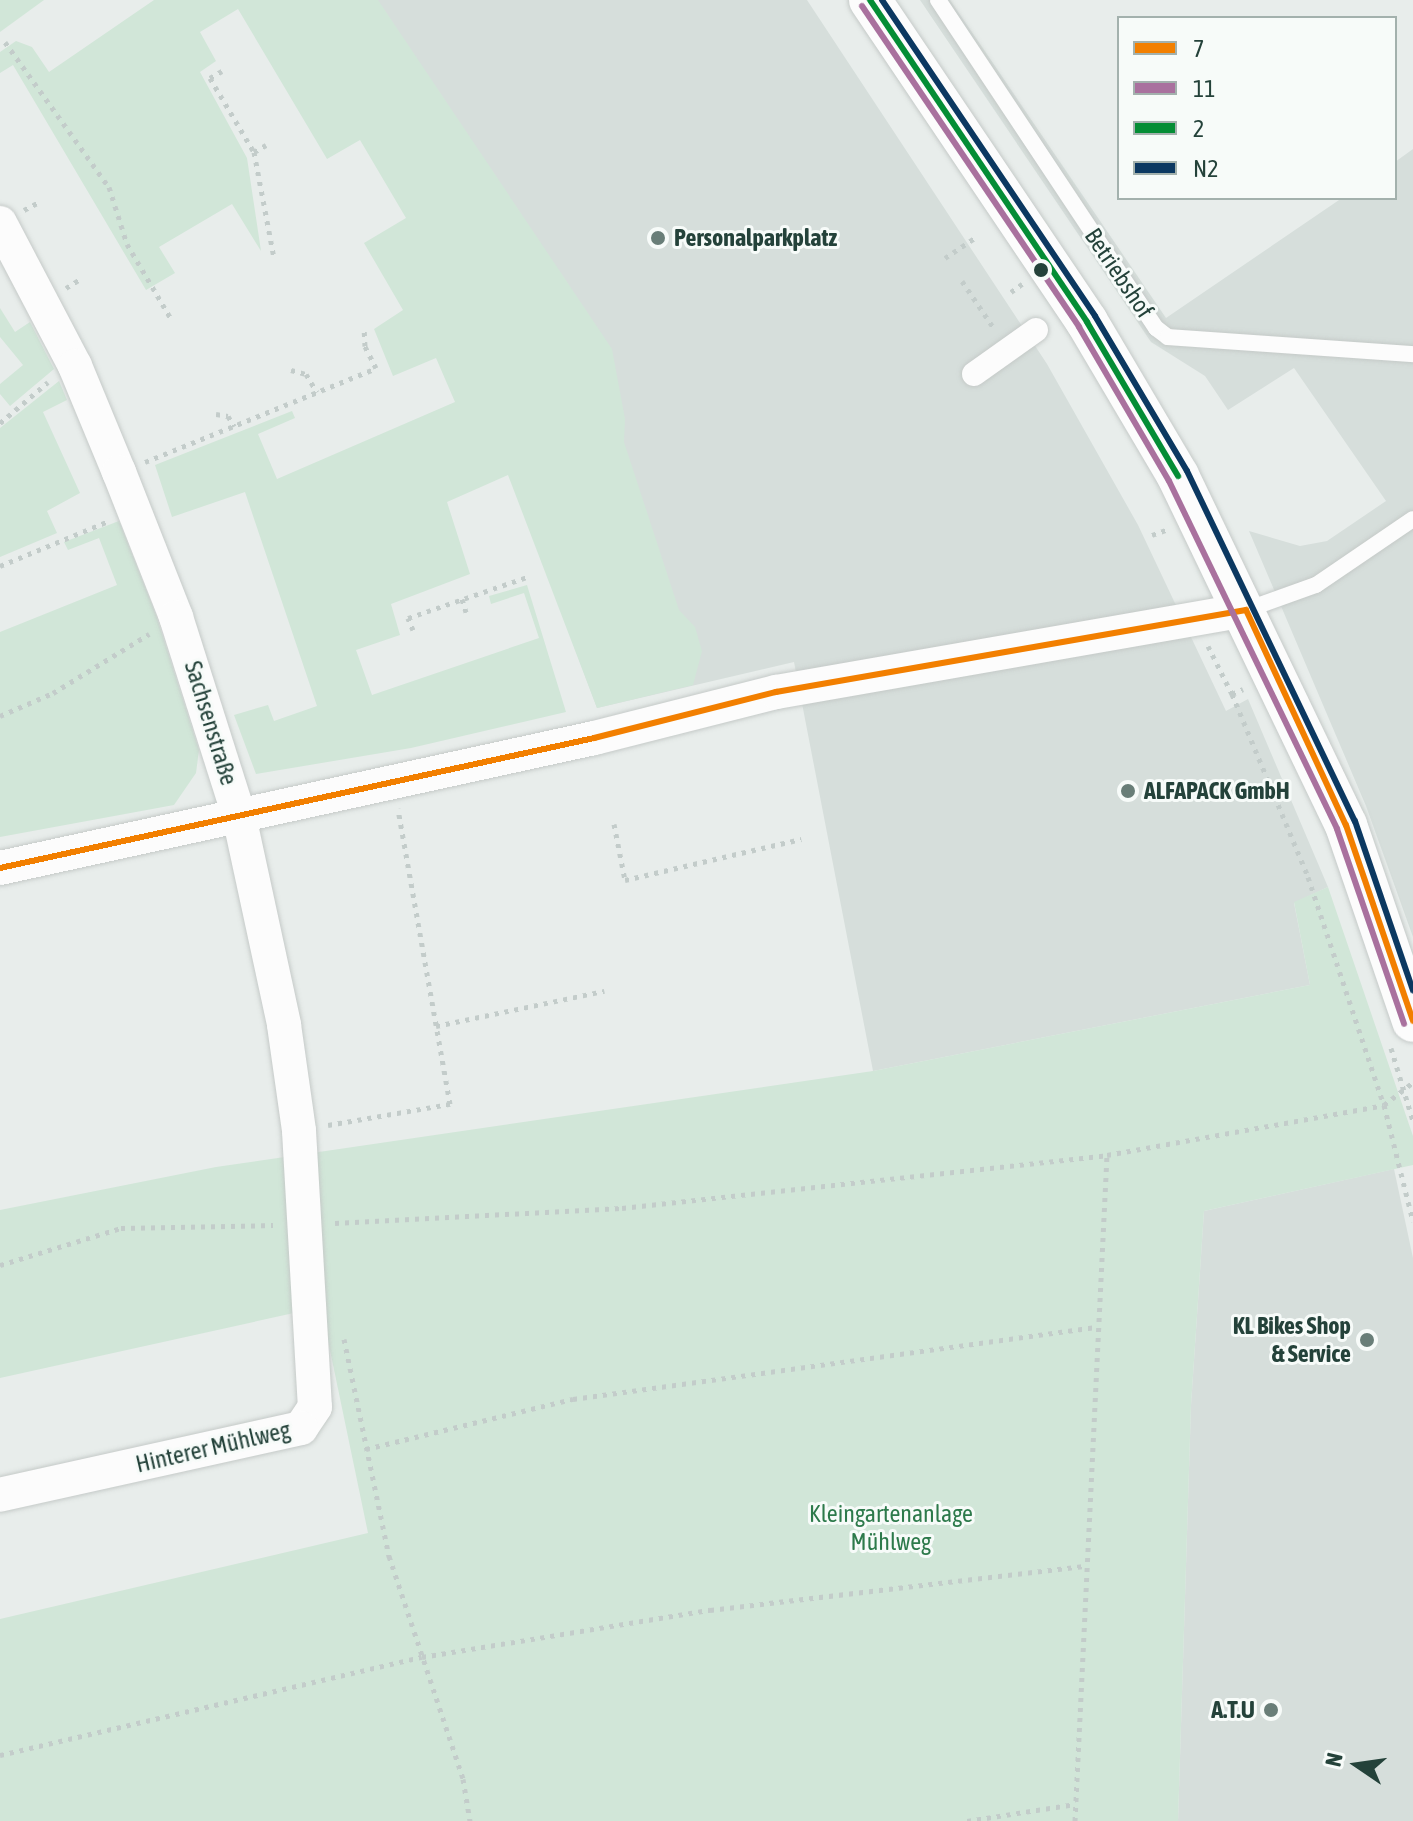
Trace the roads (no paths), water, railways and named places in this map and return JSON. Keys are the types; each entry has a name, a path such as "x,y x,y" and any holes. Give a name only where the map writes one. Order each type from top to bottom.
{"street":[{"path":"870,0 1087,322 1178,476 1246,610 1346,825 1401,1032"},
{"name":"Sachsenstraße","path":"0,223 75,366 119,472 176,617 239,816 284,1025 299,1131 307,1240"},
{"path":"974,374 1036,330"},
{"path":"0,868 776,692 1246,610"},
{"name":"Hinterer Mühlweg","path":"0,1495 301,1428 311,1421 315,1407 307,1240"}],"lane":[{"name":"Betriebshof","path":"938,0 1156,328 1168,337 1413,354"},
{"path":"1246,610 1316,585 1413,519"}],"place":[{"name":"Personalparkplatz","path":"658,238"},
{"name":"ALFAPACK GmbH","path":"1128,791"},
{"name":"KL Bikes Shop & Service","path":"1367,1340"},
{"name":"A.T.U","path":"1271,1710"}],"park label":[{"name":"Kleingartenanlage Mühlweg","path":"891,1528"}]}
